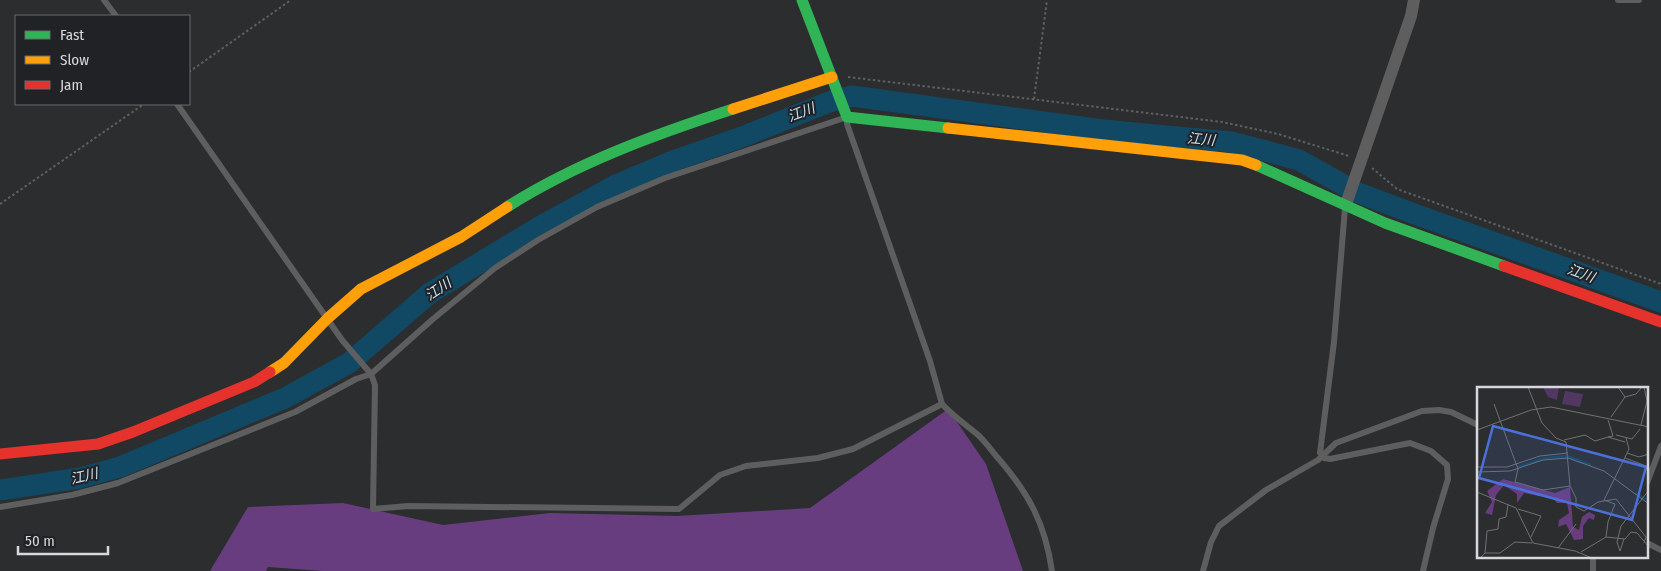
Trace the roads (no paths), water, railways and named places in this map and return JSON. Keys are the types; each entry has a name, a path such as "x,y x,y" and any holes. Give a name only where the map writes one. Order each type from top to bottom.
{"street":[{"path":"802,0 845,115 1242,160 1346,204 1385,223 1661,322"},
{"path":"1346,204 1411,16 1414,0"},
{"path":"0,454 98,444 254,382 284,363 328,318 361,290 461,237 509,206 560,177 610,154 696,121 833,80"}],"lane":[{"path":"104,0 115,15"},
{"path":"1618,0 1639,0"},
{"path":"178,105 342,340 371,374 375,386 373,509 408,506 679,509 720,475 746,466 818,458 854,449 942,404"},
{"path":"0,507 72,496 148,472 295,412 356,379 371,374 433,319 495,268 538,240 597,207 665,178 845,115 930,361 942,404 956,419 979,435 1016,479 1036,509 1048,546 1052,571"},
{"path":"1321,456 1346,204"},
{"path":"1203,571 1211,542 1220,526 1266,490 1304,469 1328,448 1344,439 1422,411 1439,410 1451,412 1477,425"},
{"path":"1321,456 1330,459 1410,443 1430,451 1448,464 1448,479 1432,528 1423,571"},
{"path":"1648,480 1661,446"},
{"path":"1648,544 1661,550"},
{"path":"1592,558 1593,571"}],"waterway":[{"name":"江川","path":"0,490 80,478 120,467 285,398 349,363 430,293 539,227 616,185 673,161 742,137 829,102 852,96 1103,130 1231,142 1299,160 1356,192 1661,302"}]}
